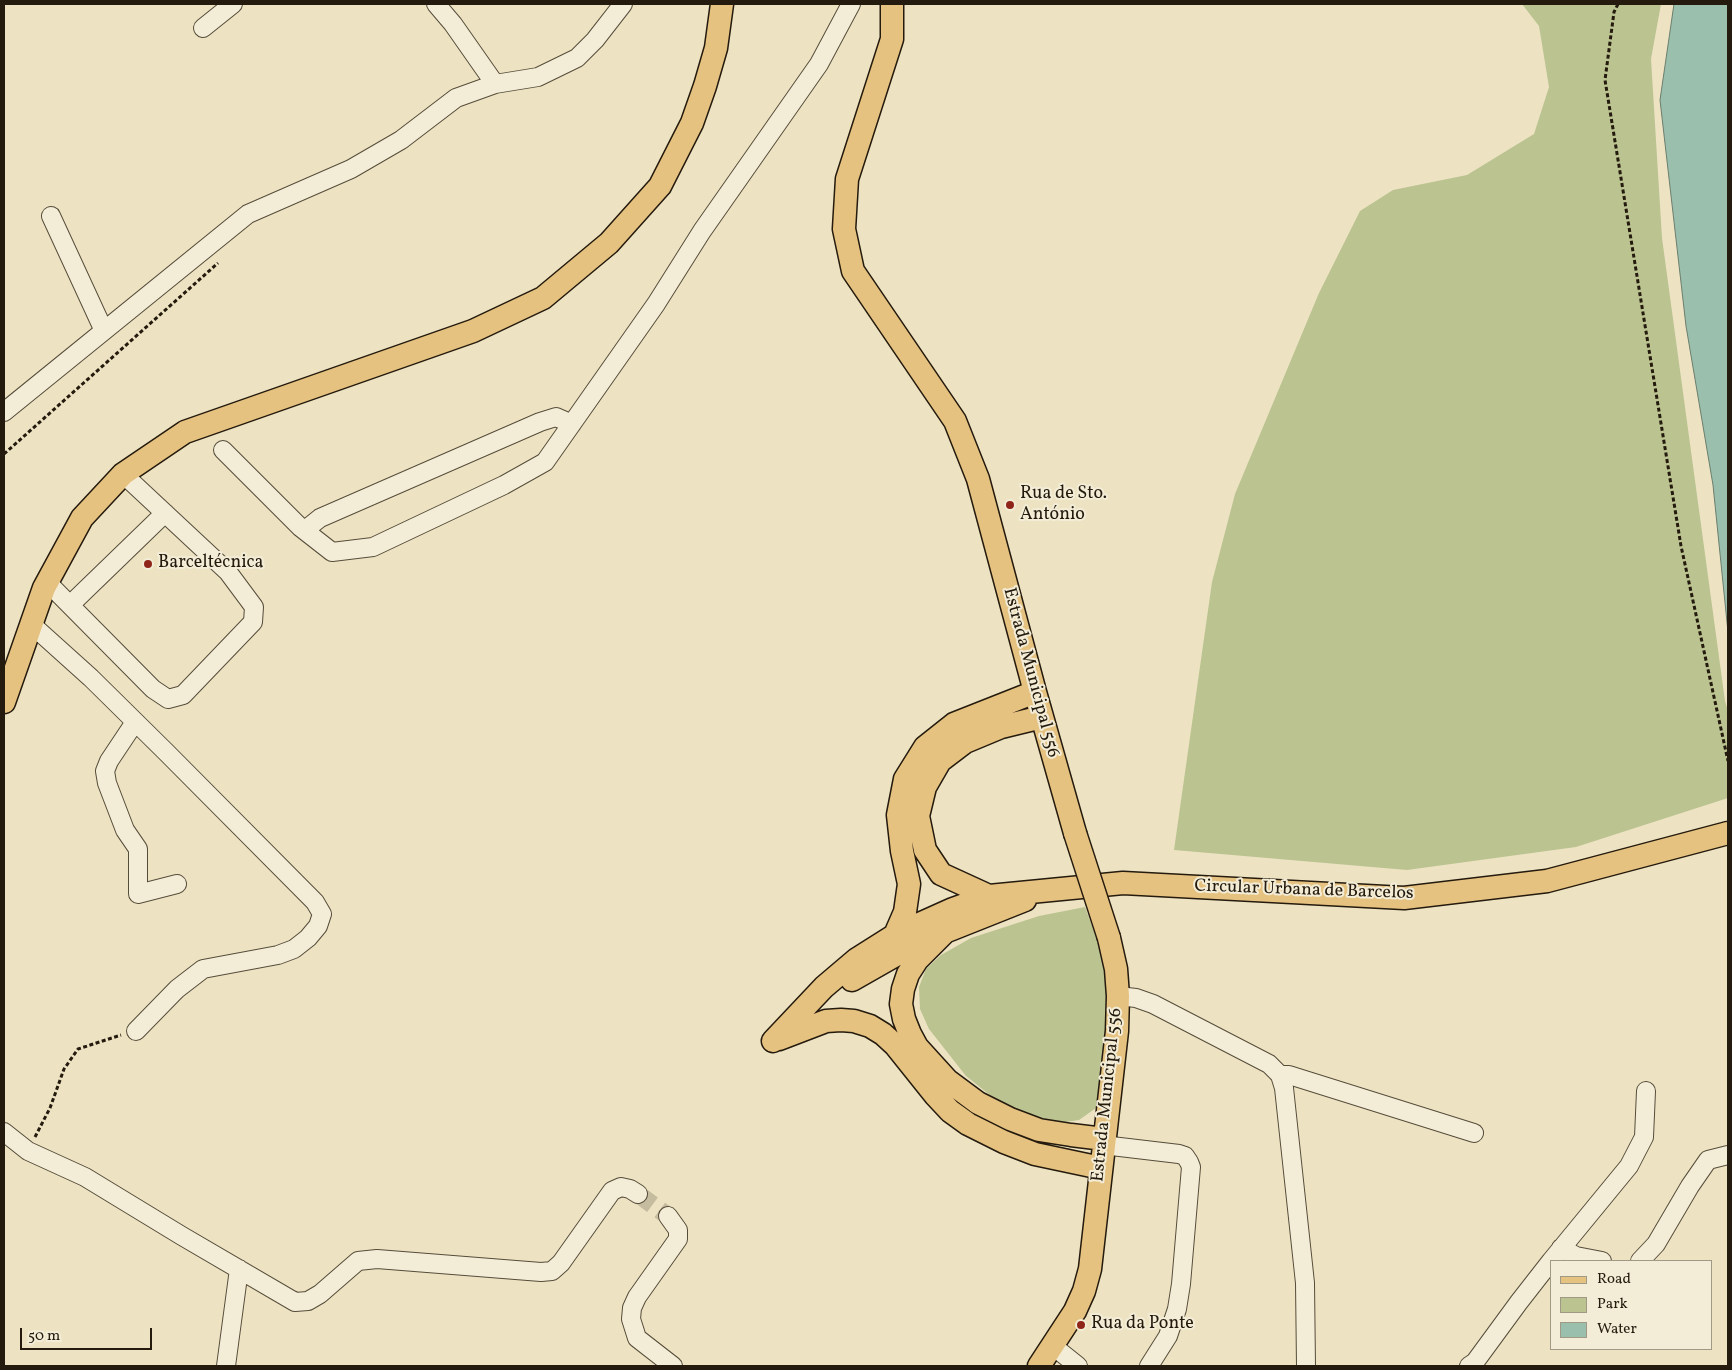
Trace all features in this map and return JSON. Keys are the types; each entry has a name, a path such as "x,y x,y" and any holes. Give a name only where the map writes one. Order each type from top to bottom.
{"main road":[{"path":"4,702 47,582 82,518 123,474 185,432 473,331 543,298 610,243 660,186 692,123 716,48 722,4"},
{"name":"Estrada Municipal 556","path":"892,4 892,39 847,179 844,229 853,271 955,421 978,478 1042,717 1075,833 1109,938 1116,970 1118,996 1117,1031 1090,1269 1084,1291 1075,1311 1039,1366"},
{"path":"895,934 905,912 910,884 902,851 898,815 905,779 925,747 954,724 1035,692"},
{"path":"989,896 941,874 925,850 918,816 925,787 940,762 965,742 1001,727 1042,717"},
{"name":"Circular Urbana de Barcelos","path":"799,1014 838,974 895,934 989,896 1123,883 1404,898 1547,881 1728,833"},
{"name":"Circular Urbana de Barcelos","path":"799,1014 894,955 946,931 1052,890"},
{"path":"946,931 917,960 908,974 903,989 901,1004 904,1019 917,1047 947,1080 978,1103 1010,1119 1039,1130 1104,1142"},
{"path":"799,1014 773,1041 826,1021 841,1020 870,1026 895,1045 934,1095 968,1124 1004,1142 1035,1154 1101,1168"}],"street":[{"path":"203,28 232,4"},
{"path":"436,4 495,84"},
{"path":"4,412 248,214 351,169 401,140 456,98 495,84 538,77 577,58 595,40 624,4"},
{"path":"223,450 305,530 332,552 373,547 504,485 545,462 656,304 702,231 819,64 851,4"},
{"path":"51,216 104,331"},
{"path":"305,530 320,518 540,422 556,417 572,424"},
{"path":"47,582 71,604 153,689 168,699 183,695 253,622 254,607 228,572 123,474"},
{"path":"71,604 165,513"},
{"path":"31,624 135,722 315,902 322,914 318,926 308,938 294,949 278,955 203,969 177,990 136,1031"},
{"path":"135,722 108,761 105,771 107,783 125,830 138,849 138,894 177,884"},
{"path":"1118,996 1136,998 1153,1004 1269,1064 1280,1075 1284,1088 1305,1283 1306,1366"},
{"path":"1280,1075 1289,1075 1474,1133"},
{"path":"1554,1257 1629,1166 1644,1137 1646,1091"},
{"path":"4,1132 28,1151 85,1176 295,1302 308,1301 320,1294 358,1261 377,1259 541,1272 552,1271 561,1263 612,1191 621,1187 630,1189 638,1194"},
{"path":"1104,1142 1179,1154 1185,1156 1191,1167 1181,1284 1177,1309 1168,1336 1149,1366"},
{"path":"1641,1260 1656,1244 1690,1186 1708,1160 1728,1155"},
{"path":"668,1216 678,1230 678,1239 637,1297 630,1318 637,1338 673,1366"},
{"path":"1554,1257 1576,1256 1597,1260"},
{"path":"1468,1366 1475,1362 1518,1302 1550,1262"},
{"path":"226,1366 239,1269"},
{"path":"1052,1346 1078,1366"}],"path":[{"path":"1618,4 1614,12 1605,80 1681,546 1728,761"},
{"path":"4,454 221,260"},
{"path":"28,1151 50,1108 64,1068 78,1049 136,1031"}],"green space":[{"path":"1522,4 1661,4 1651,59 1662,238 1725,701 1728,711 1728,798 1576,847 1407,870 1174,850 1212,582 1235,494 1319,293 1360,211 1393,190 1467,175 1534,134 1549,87 1539,26"},
{"path":"1085,907 1103,955 1109,1007 1103,1077 1096,1108 1079,1120 1058,1123 1021,1112 991,1096 966,1076 929,1029 920,1009 919,987 926,969 941,955 971,938 1039,916"}],"water":[{"path":"1674,4 1728,4 1728,632 1713,485 1686,326 1660,100"}],"tunnel":[{"path":"638,1194 668,1216"}],"place":[{"name":"Rua de Sto. António","path":"1010,505"},
{"name":"Barceltécnica","path":"148,564"},
{"name":"Rua da Ponte","path":"1081,1325"}]}
